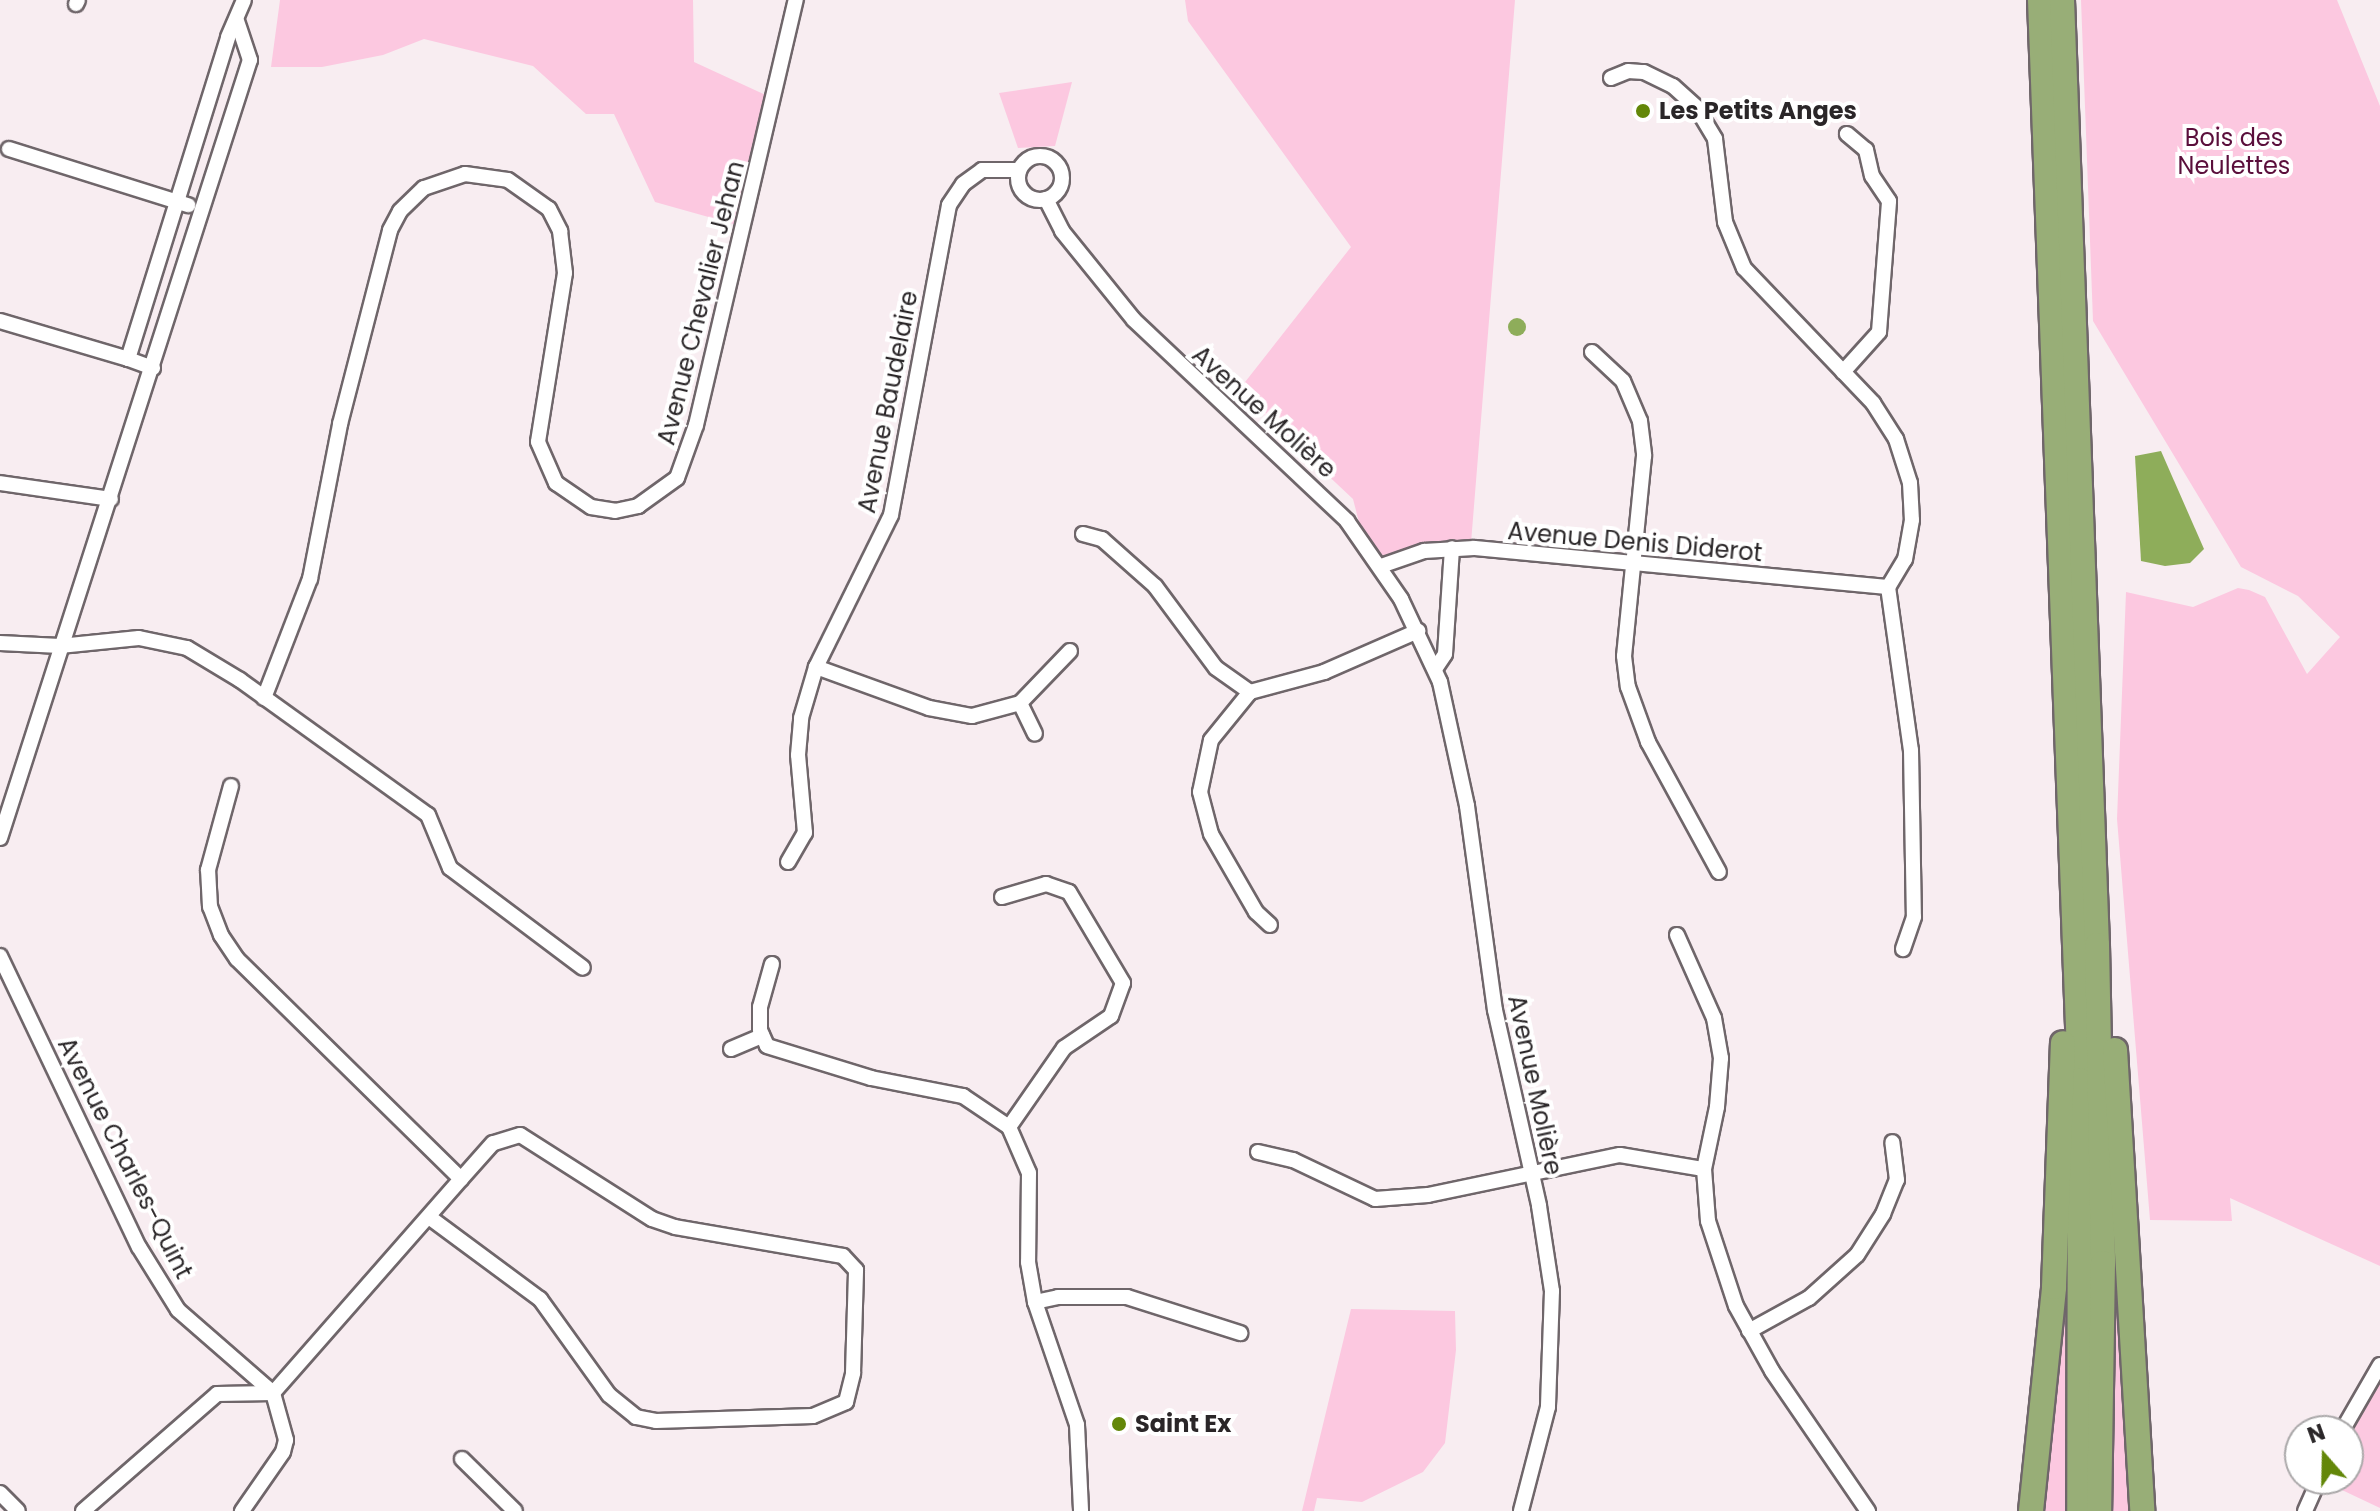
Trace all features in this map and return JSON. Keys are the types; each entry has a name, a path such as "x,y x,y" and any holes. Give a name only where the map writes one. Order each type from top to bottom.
{"highway":[{"path":"2040,0 2083,1263 2079,1511"},
{"path":"2062,0 2097,945 2103,1263 2099,1511"},
{"path":"2031,1511 2058,1209 2062,957 2074,933"},
{"path":"2097,945 2109,966 2142,1511"}],"street":[{"path":"128,359 228,37 244,0"},
{"name":"Avenue Chevalier Jehan","path":"264,698 310,579 340,424 390,230 400,211 424,188 465,174 508,180 549,209 560,231 565,273 538,442 556,483 591,507 615,511 638,506 677,478 696,425 796,0"},
{"path":"0,838 0,830 153,368 199,208 212,181 250,60 237,21"},
{"path":"1611,78 1628,71 1644,72 1673,86 1696,107 1715,139 1722,211 1740,261 1880,411 1906,466 1912,506 1909,546 1888,587 1911,750 1914,917 1903,949"},
{"path":"1843,372 1879,332 1889,201 1872,176 1866,150 1847,134"},
{"path":"9,149 199,208"},
{"path":"1019,170 1036,156 1055,162 1061,180 1046,199"},
{"name":"Avenue Baudelaire","path":"788,862 805,833 799,734 816,667 878,551 891,515 949,205 963,184 982,170 1019,170"},
{"name":"Avenue Molière","path":"1019,170 1018,181 1026,195 1046,199 1062,231 1134,320 1325,497 1381,566 1418,631 1435,669 1454,735 1495,1010 1549,1264 1553,1349 1541,1440 1521,1511"},
{"path":"0,321 153,368"},
{"path":"1592,352 1623,381 1640,421 1644,456 1624,656 1628,687 1648,742 1719,872"},
{"path":"0,483 111,499"},
{"path":"1083,534 1102,539 1155,586 1210,661 1250,692"},
{"path":"1435,669 1445,654 1452,548"},
{"name":"Avenue Denis Diderot","path":"1381,566 1424,551 1452,548 1888,587"},
{"path":"1270,925 1256,912 1211,834 1200,792 1211,740 1250,692 1324,672 1418,631"},
{"path":"0,643 60,646 108,639 161,642 187,648 264,698 428,815 450,868 583,968"},
{"path":"816,667 954,715 985,714 1020,703 1070,651"},
{"path":"1020,703 1035,734"},
{"path":"231,786 208,870 210,907 221,935 237,959 461,1179"},
{"path":"1002,897 1046,884 1069,892 1123,983 1111,1016 1064,1048 1009,1127"},
{"path":"1677,935 1714,1018 1721,1058 1721,1086 1704,1169 1708,1221 1749,1331 1868,1511"},
{"name":"Avenue Charles-Quint","path":"0,956 139,1247 171,1297 273,1393"},
{"path":"772,964 760,1007 762,1036 767,1046 780,1053 963,1096 1009,1127 1029,1173 1028,1262 1035,1302 1077,1425 1081,1511"},
{"path":"731,1049 762,1036"},
{"path":"83,1511 217,1394 273,1393 493,1143 520,1135 663,1223 843,1256 856,1270 853,1373 846,1402 813,1416 656,1421 636,1417 609,1395 540,1299 429,1217"},
{"path":"1749,1331 1822,1289 1865,1245 1897,1180 1892,1142"},
{"path":"1258,1152 1293,1160 1375,1199 1428,1195 1530,1171 1620,1155 1704,1169"},
{"path":"1035,1302 1058,1297 1127,1297 1240,1333"},
{"path":"2351,1415 2380,1365"},
{"path":"242,1511 286,1440 273,1393"},
{"path":"462,1459 515,1511"},
{"path":"0,1493 18,1511"}],"green space":[{"path":"280,0 693,0 694,62 768,96 737,225 655,202 614,114 586,114 533,66 424,39 383,55 322,67 271,67"},
{"path":"1185,0 1515,0 1471,543 1421,544 1380,558 1360,526 1353,499 1238,391 1351,247 1188,21"},
{"name":"Bois des Neulettes","path":"2081,0 2337,0 2380,106 2380,1266 2230,1198 2232,1221 2150,1220 2117,819 2126,592 2193,607 2238,588 2265,597 2307,674 2340,637 2298,596 2241,567 2093,321"},
{"path":"1072,82 1055,146 1018,148 999,93"},
{"path":"2110,1087 2135,1511 2108,1511"},
{"path":"2068,1168 2068,1511 2040,1511"},
{"path":"1351,1309 1455,1311 1456,1350 1445,1443 1423,1472 1362,1502 1317,1498 1314,1511 1302,1511"},
{"path":"2380,1382 2380,1508 2352,1495 2364,1495 2362,1415"}],"shaded area":[{"path":"1517,318 1526,327 1517,336 1508,327"},
{"path":"2161,451 2204,549 2190,563 2165,566 2141,561 2135,456"}],"place":[{"name":"Les Petits Anges","path":"1643,111"},
{"name":"Saint Ex","path":"1119,1424"}]}
